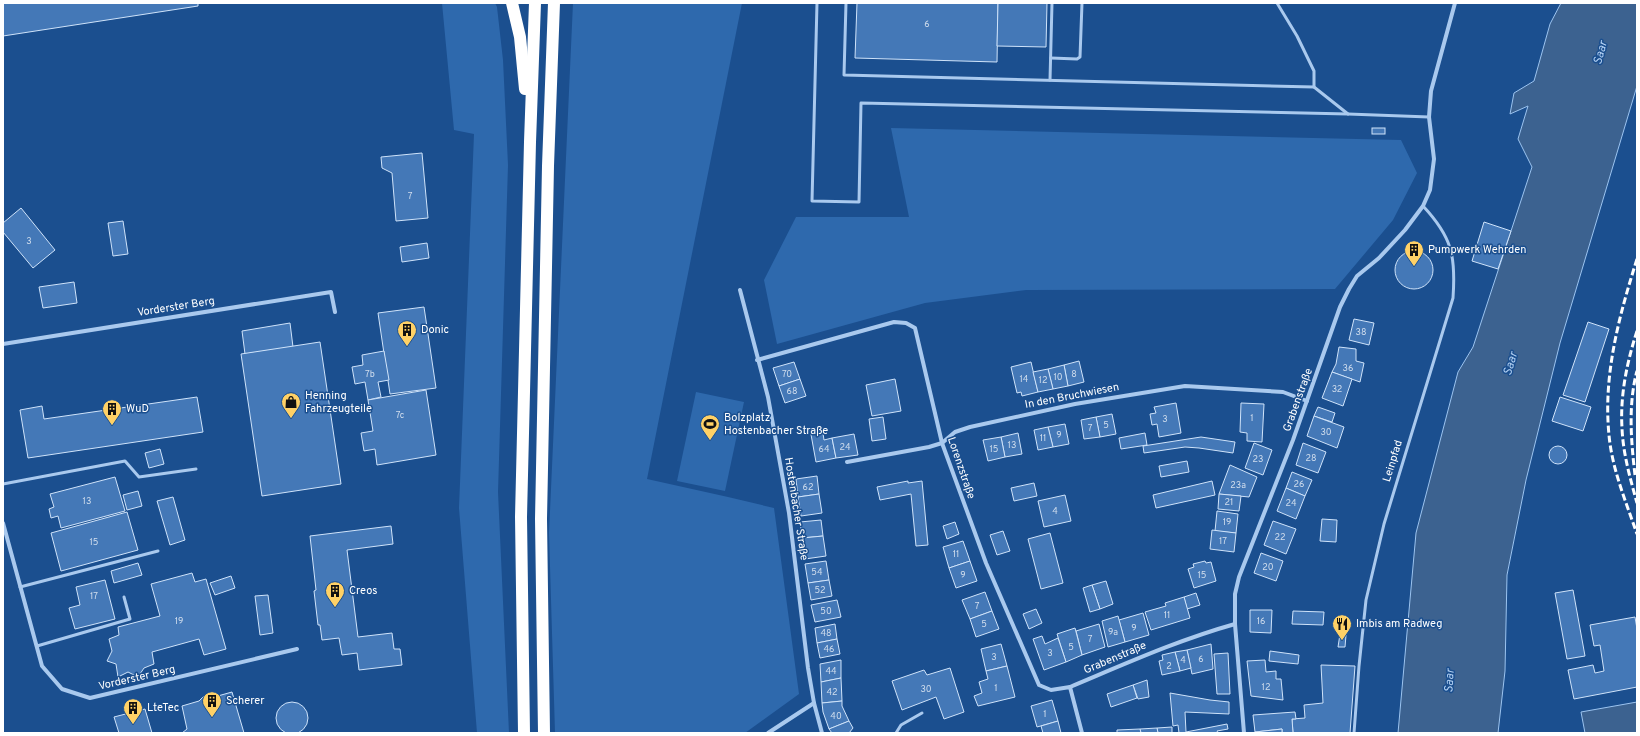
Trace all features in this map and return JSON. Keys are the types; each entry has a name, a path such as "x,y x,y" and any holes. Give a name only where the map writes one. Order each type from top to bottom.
{"highway":[{"path":"512,3 520,36 530,142"},
{"path":"524,733 521,517 530,142 535,3"},
{"path":"544,733 541,519 548,166 554,3"}],"street":[{"name":"Grabenstraße","path":"1244,733 1234,604 1239,577 1293,440 1340,307 1348,289 1357,276 1379,258 1405,230 1423,206 1430,190 1434,159 1429,118 1431,91 1455,3"},
{"name":"Hostenbacher Straße","path":"740,290 757,360 768,397 789,513 808,668 814,703 822,733"},
{"name":"Vorderster Berg","path":"3,344 331,292 335,312"},
{"name":"Lorenzstraße","path":"757,360 882,324 894,322 906,323 915,328 942,443 986,563 1039,685 1051,690 1070,687"},
{"name":"In den Bruchwiesen","path":"847,462 929,447 942,443 955,432 970,427 1075,404 1185,386 1283,392 1307,401"},
{"name":"Vorderster Berg","path":"3,523 42,666 62,689 90,698 297,649"},
{"name":"Grabenstraße","path":"1070,687 1170,645 1235,624"},
{"path":"1070,687 1082,733"},
{"path":"768,733 814,703"}],"lane":[{"path":"817,3 812,201 859,202 861,103 1348,114 1429,118"},
{"path":"846,3 844,75 1314,87 1348,114"},
{"path":"1050,80 1052,3"},
{"path":"1051,58 1076,59 1080,57 1082,3"},
{"path":"1277,3 1297,36 1314,71 1314,87"},
{"name":"Leinpfad","path":"1354,733 1366,600 1384,524 1453,298 1454,276 1450,243 1436,220 1423,206"},
{"path":"3,484 125,461 139,477 196,469"},
{"path":"20,587 158,551"},
{"path":"37,646 130,619 124,597"},
{"path":"896,733 901,725 922,713"}],"shaded area":[{"path":"442,3 495,3 497,7 503,60 508,165 498,492 509,733 477,733 459,508 474,134 454,130"},
{"path":"573,3 742,3 647,479 774,508 799,694 745,733 555,733 549,533"},
{"path":"891,128 1401,140 1417,173 1393,220 1335,289 1026,290 925,303 777,344 764,280 796,217 909,217"},
{"name":"Bolzplatz Hostenbacher Straße","path":"696,392 744,402 725,491 677,481"}],"water":[{"name":"Saar","path":"1561,3 1637,3 1637,86 1560,343 1526,480 1507,575 1505,671 1498,733 1398,733 1416,533 1458,372 1473,347 1532,167 1518,139 1528,106 1510,114 1514,93 1534,81 1550,24"},
{"path":"1637,702 1637,733 1585,733 1581,712"}],"building":[{"path":"3,3 198,3 198,6 3,36"},
{"path":"857,3 998,3 997,62 855,58"},
{"path":"998,3 1047,3 1046,47 997,46"},
{"path":"1372,128 1385,128 1385,134 1372,134"},
{"path":"422,153 428,218 396,221 392,173 382,168 381,157"},
{"path":"21,208 55,250 33,268 3,232 3,223"},
{"path":"123,221 128,254 113,256 108,223"},
{"path":"1484,222 1511,231 1498,269 1472,261"},
{"path":"427,243 429,258 402,262 400,247"},
{"name":"Pumpwerk Wehrden","path":"1414,251 1427,257 1433,270 1427,283 1414,289 1401,283 1395,270 1401,257"},
{"path":"74,282 77,303 43,308 39,287"},
{"name":"Donic","path":"424,307 436,388 390,394 378,313"},
{"path":"1354,319 1374,323 1369,345 1349,340"},
{"path":"1588,322 1609,329 1585,402 1563,395"},
{"path":"290,323 293,347 245,354 242,331"},
{"name":"Henning Fahrzeugteile","path":"320,342 341,484 262,496 241,354"},
{"path":"1339,347 1356,349 1356,361 1364,363 1360,382 1332,372 1336,364"},
{"path":"384,351 389,380 378,382 381,397 368,400 365,382 355,384 352,367 363,365 362,355"},
{"path":"1079,361 1084,382 1068,386 1064,365"},
{"path":"794,362 800,379 779,386 773,368"},
{"path":"1031,362 1038,392 1022,396 1021,392 1017,393 1011,367"},
{"path":"1064,365 1068,386 1053,389 1048,369"},
{"path":"1048,369 1053,389 1038,392 1033,372"},
{"path":"1332,372 1352,379 1343,406 1322,398"},
{"path":"800,379 806,396 785,403 779,386"},
{"path":"895,379 901,411 872,416 866,385"},
{"path":"426,390 436,455 377,465 375,449 364,451 361,433 373,431 368,400"},
{"name":"WuD","path":"197,397 203,432 28,458 20,410 42,406 44,419"},
{"path":"1560,397 1591,407 1583,431 1552,421"},
{"path":"1176,403 1181,433 1159,437 1157,424 1152,425 1150,414 1156,413 1154,407"},
{"path":"1241,403 1264,404 1262,442 1247,441 1247,433 1240,432"},
{"path":"1318,407 1335,413 1332,422 1314,416"},
{"path":"1112,414 1116,434 1100,437 1096,417"},
{"path":"1314,416 1344,427 1337,448 1307,436"},
{"path":"883,417 886,439 872,441 869,419"},
{"path":"1096,417 1100,437 1084,439 1081,420"},
{"path":"1065,424 1069,444 1053,447 1048,427"},
{"path":"822,427 824,440 832,438 836,458 816,462 810,429"},
{"path":"1048,427 1053,447 1038,450 1034,430"},
{"path":"1018,433 1022,454 1005,457 1001,437"},
{"path":"1145,433 1147,445 1121,449 1119,438"},
{"path":"854,434 858,455 836,458 832,438"},
{"path":"1001,437 1005,457 988,461 983,440"},
{"path":"1201,437 1235,442 1233,453 1185,447 1144,453 1143,446"},
{"path":"1254,443 1272,450 1263,475 1245,468"},
{"path":"1303,443 1326,452 1318,473 1296,465"},
{"path":"1558,446 1564,449 1567,455 1564,461 1558,464 1552,461 1549,455 1552,449"},
{"path":"160,449 164,464 149,468 145,453"},
{"path":"1187,461 1189,472 1161,477 1159,466"},
{"path":"1230,465 1257,477 1249,497 1219,494"},
{"path":"1292,472 1312,480 1305,496 1286,488"},
{"path":"817,476 819,494 798,497 796,479"},
{"path":"115,477 125,511 61,528 58,516 51,518 49,509 54,507 50,494"},
{"path":"908,481 908,483 922,481 928,545 916,546 911,494 880,500 877,487"},
{"path":"1212,481 1215,495 1156,508 1153,495"},
{"path":"1034,483 1037,496 1014,501 1011,488"},
{"path":"1286,488 1305,496 1296,519 1277,511"},
{"path":"138,491 142,506 127,510 123,495"},
{"path":"819,494 822,513 801,516 798,497"},
{"path":"1219,494 1241,496 1239,511 1218,509"},
{"path":"1065,495 1071,521 1044,527 1038,501"},
{"path":"173,497 185,540 170,545 157,501"},
{"path":"1217,511 1238,514 1236,533 1215,531"},
{"path":"127,512 138,550 61,571 51,533"},
{"path":"1322,519 1337,520 1336,542 1320,541"},
{"path":"821,520 823,536 802,538 800,522"},
{"path":"1273,521 1296,529 1286,554 1264,545"},
{"path":"955,522 959,534 947,539 943,526"},
{"name":"Creos","path":"391,526 393,544 347,550 358,637 392,633 394,649 400,649 402,665 359,670 357,653 342,655 339,638 322,640 320,625 318,625 314,591 316,590 310,536"},
{"path":"1212,530 1236,533 1234,552 1210,549"},
{"path":"1003,531 1010,551 997,555 990,535"},
{"path":"1050,533 1063,583 1041,589 1028,539"},
{"path":"823,536 826,556 805,559 802,538"},
{"path":"963,541 970,561 949,568 943,547"},
{"path":"1261,553 1283,561 1276,581 1254,573"},
{"path":"826,561 829,580 808,583 805,564"},
{"path":"970,561 977,581 956,588 949,568"},
{"path":"1205,561 1206,563 1211,562 1216,581 1194,588 1188,569 1194,567 1193,564"},
{"path":"138,563 142,575 114,583 111,571"},
{"path":"192,573 195,582 206,579 226,649 204,655 199,639 152,652 154,664 144,668 138,677 128,672 118,677 116,664 107,661 112,651 109,639 119,635 118,627 160,616 151,584"},
{"path":"231,576 235,588 215,595 210,583"},
{"path":"105,580 115,619 75,629 69,608 80,605 76,587"},
{"path":"829,580 832,596 811,600 808,583"},
{"path":"1106,581 1113,604 1100,609 1092,585"},
{"path":"1092,585 1100,609 1090,612 1083,588"},
{"path":"1573,590 1585,656 1567,659 1555,593"},
{"path":"985,592 992,611 970,619 962,600"},
{"path":"1196,593 1200,605 1187,609 1184,597"},
{"path":"268,595 273,633 260,635 255,596"},
{"path":"1184,597 1190,618 1151,630 1145,612 1166,606 1165,603"},
{"path":"837,600 841,617 815,622 811,605"},
{"path":"1036,609 1042,623 1029,629 1023,614"},
{"path":"1250,610 1272,610 1271,633 1250,632"},
{"path":"992,611 999,629 976,637 970,619"},
{"path":"1293,611 1324,612 1323,625 1292,624"},
{"path":"1143,613 1149,635 1125,642 1119,620"},
{"path":"1118,616 1125,642 1108,647 1102,621"},
{"path":"1635,617 1637,629 1637,687 1574,699 1568,670 1593,665 1595,673 1604,671 1600,645 1594,646 1590,625"},
{"path":"835,624 837,639 817,643 815,628"},
{"path":"1099,624 1105,647 1082,655 1076,631"},
{"path":"1075,628 1082,655 1066,662 1057,634"},
{"name":"Imbis am Radweg","path":"1340,634 1346,635 1345,647 1338,647"},
{"path":"1042,636 1045,644 1058,638 1066,662 1044,670 1033,639"},
{"path":"837,639 840,654 820,658 817,643"},
{"path":"1001,644 1007,666 986,671 981,649"},
{"path":"1211,644 1213,669 1192,674 1187,650"},
{"path":"1187,650 1191,668 1180,671 1175,652"},
{"path":"1270,651 1299,655 1298,664 1269,661"},
{"path":"1175,652 1180,671 1162,675 1159,661 1163,660 1162,655"},
{"path":"1228,653 1230,694 1217,694 1214,654"},
{"path":"841,660 841,678 821,682 820,664"},
{"path":"1265,660 1266,672 1276,671 1276,679 1281,679 1283,700 1251,696 1247,661"},
{"path":"1321,665 1355,666 1350,733 1293,733 1292,719 1305,718 1304,705 1323,703"},
{"path":"1007,666 1015,697 978,706 974,696 982,693 979,682 988,679 986,671"},
{"path":"950,668 964,712 944,719 936,697 902,710 892,681 924,670 927,675"},
{"path":"841,678 842,701 822,703 821,682"},
{"path":"1147,680 1149,697 1138,699 1133,685"},
{"path":"1133,685 1137,698 1111,707 1107,694"},
{"name":"Scherer","path":"232,692 244,733 182,733 187,729 182,706 199,701 205,695 207,699"},
{"path":"1170,693 1229,702 1229,714 1185,712 1186,732 1227,724 1228,729 1217,731 1218,733 1179,733 1178,725 1173,726"},
{"path":"1052,700 1058,721 1037,727 1031,706"},
{"path":"842,701 842,706 849,721 829,729 823,712 822,703"},
{"path":"289,702 295,702 305,709 308,718 307,724 301,731 295,734 289,734 279,727 276,721 276,715 283,705"},
{"name":"LteTec","path":"145,709 152,733 119,733 114,717"},
{"path":"1295,712 1296,719 1292,719 1293,733 1282,733 1282,729 1255,732 1253,715"},
{"path":"849,721 853,728 849,733 832,733 829,729"},
{"path":"1058,721 1061,733 1043,733 1041,726"},
{"path":"1172,727 1172,733 1158,733 1157,728"},
{"path":"1157,728 1158,733 1141,733 1140,729"},
{"path":"1140,729 1141,733 1117,733 1117,730"},
{"path":"1282,729 1282,733 1255,733 1255,732"}],"railway":[{"path":"1637,259 1624,302 1614,346 1608,390 1609,435 1613,460 1637,534"},
{"path":"1637,331 1630,355 1622,403 1625,456 1637,503"},
{"path":"1635,475 1632,449 1631,409 1637,371"}],"place":[{"name":"Pumpwerk Wehrden","path":"1414,267"},
{"name":"Donic","path":"407,347"},
{"name":"Henning Fahrzeugteile","path":"291,419"},
{"name":"WuD","path":"112,426"},
{"name":"Bolzplatz Hostenbacher Straße","path":"710,441"},
{"name":"Creos","path":"335,608"},
{"name":"Imbis am Radweg","path":"1342,641"},
{"name":"Scherer","path":"212,718"},
{"name":"LteTec","path":"133,725"}]}
